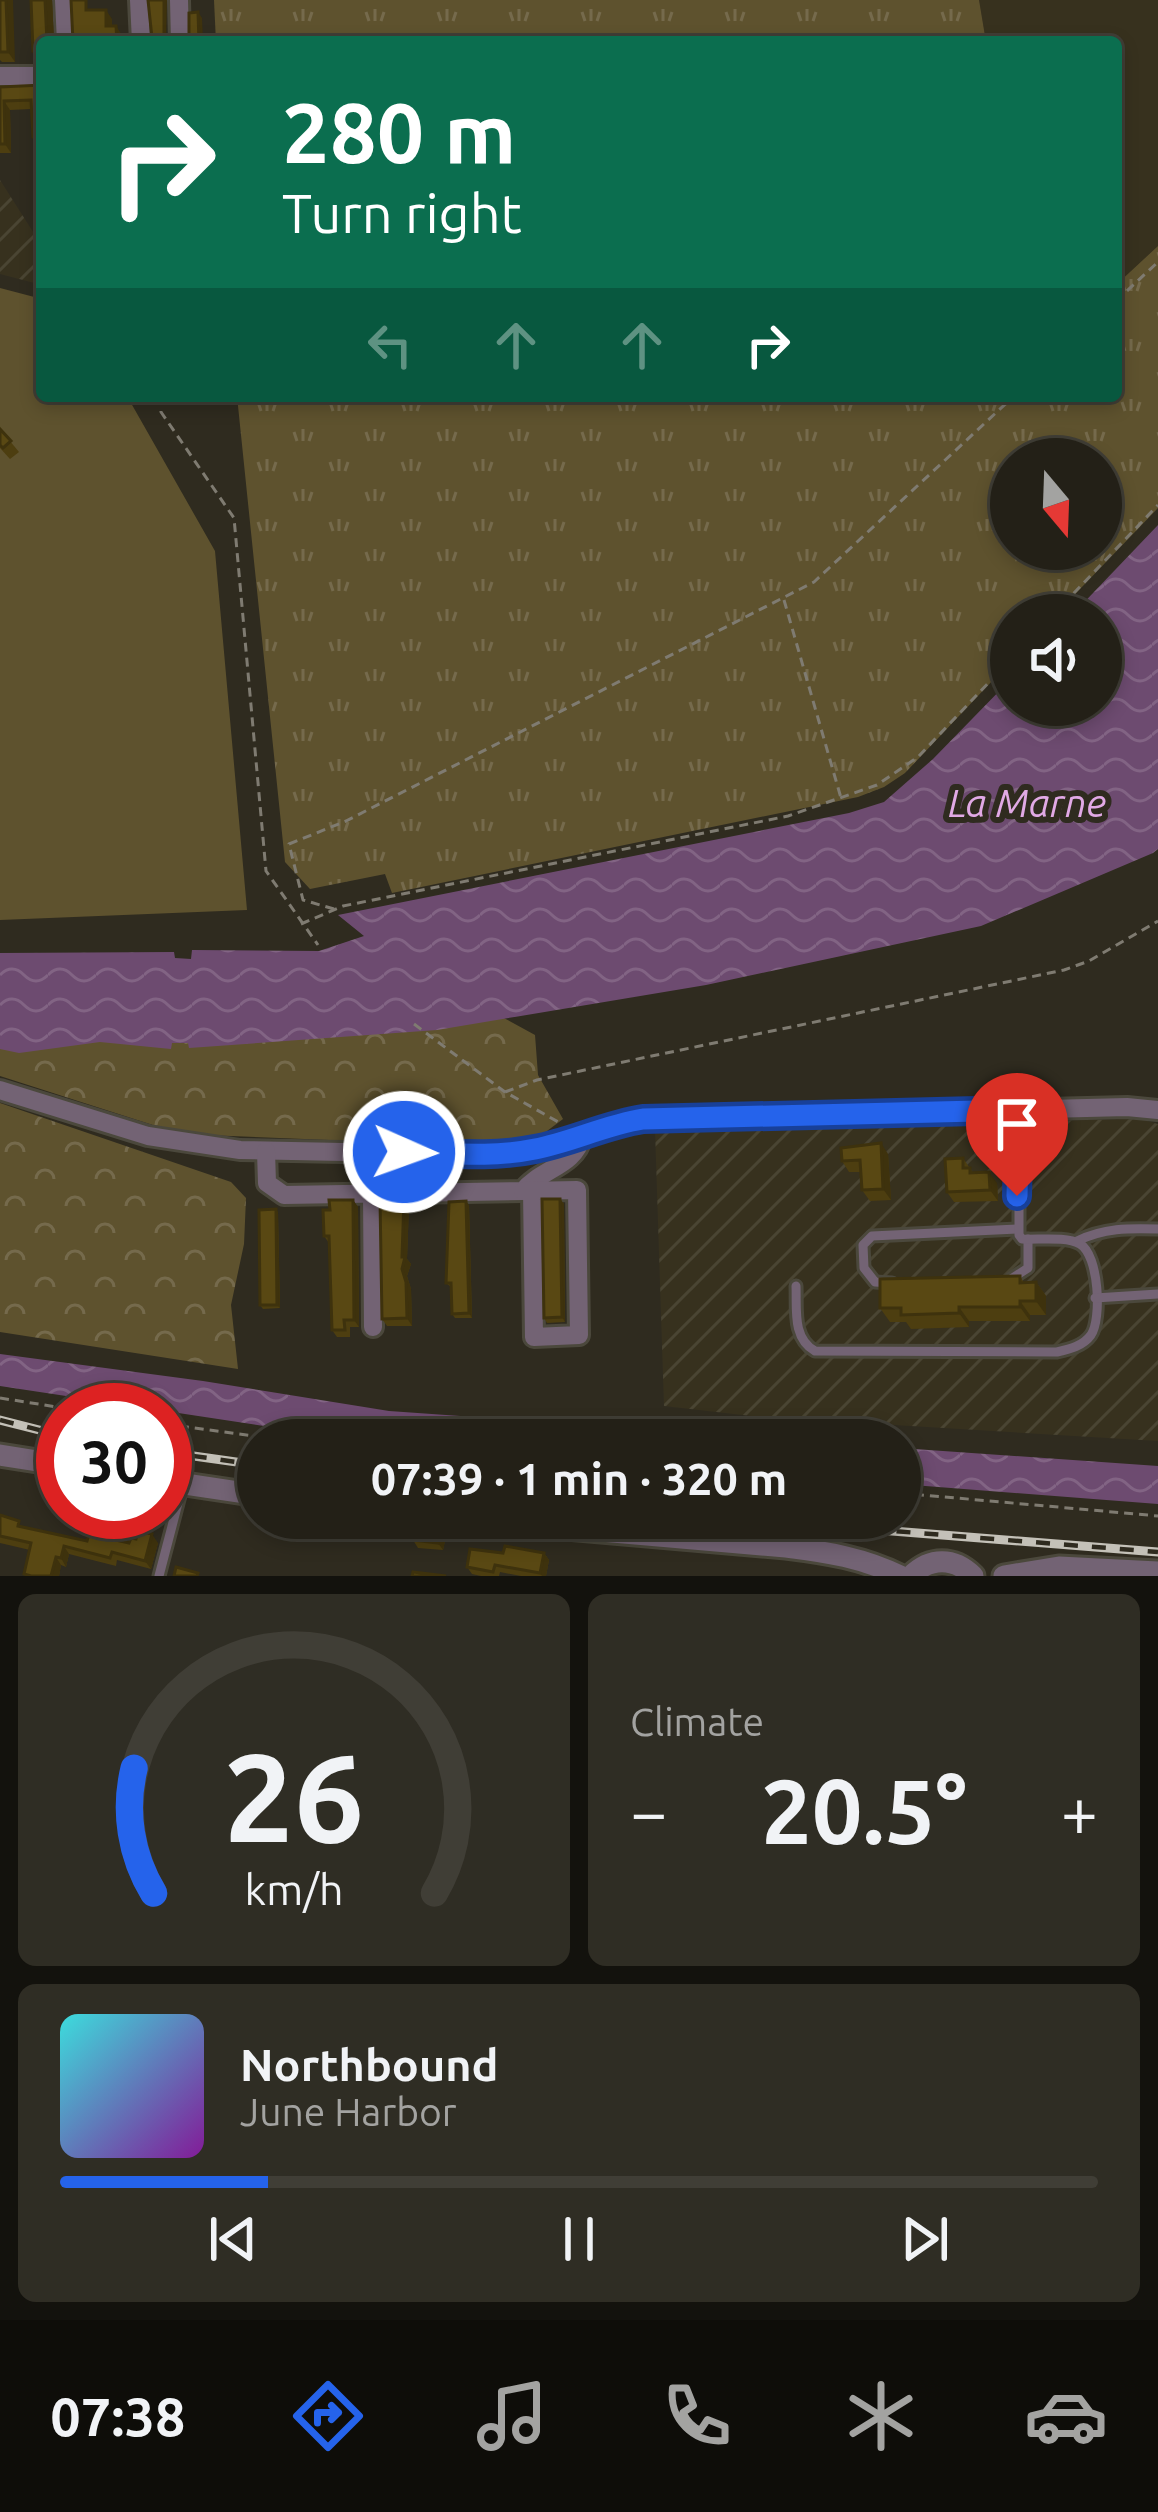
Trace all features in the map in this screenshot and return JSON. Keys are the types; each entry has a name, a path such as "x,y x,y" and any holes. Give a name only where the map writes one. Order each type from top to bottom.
{"street":[{"path":"64,0 66,36"},
{"path":"139,0 141,36"},
{"path":"178,0 180,36"},
{"path":"0,76 36,76"},
{"path":"0,1090 176,1143 266,1151 495,1155 550,1146 643,1119 1158,1109"},
{"path":"266,1151 267,1183 284,1195 372,1193 528,1191 577,1190 579,1335 534,1337 528,1191 538,1176 571,1159 582,1136"},
{"path":"372,1193 373,1328"},
{"path":"0,1455 36,1461"},
{"path":"192,1486 237,1492"},
{"path":"694,1539 839,1554 900,1576"},
{"path":"911,1576 924,1565 946,1561 973,1576"},
{"path":"1004,1576 1059,1567 1158,1573"}],"lane":[{"path":"1019,1110 1017,1229 1022,1239 1077,1241 1117,1228 1158,1228"},
{"path":"904,1283 882,1284 868,1276 866,1240 1017,1229"},
{"path":"992,1280 1014,1279 1027,1272 1028,1240"},
{"path":"796,1286 798,1331 806,1346 815,1351 1073,1349 1095,1329 1096,1268 1077,1241"},
{"path":"1095,1298 1158,1294"},
{"path":"159,1576 165,1539"}],"path":[{"path":"1122,295 1158,262"},
{"path":"160,402 161,412 236,526 266,871 318,945"},
{"path":"334,909 303,899 289,844 346,821 814,583 1008,402"},
{"path":"1073,594 1158,505"},
{"path":"783,598 841,798"},
{"path":"302,924 334,909 788,816 841,798 877,785 919,757 990,681"},
{"path":"505,1092 537,1080 1064,970 1158,921"},
{"path":"414,1024 505,1092 582,1136"},
{"path":"0,1397 36,1403"},
{"path":"192,1428 237,1434"},
{"path":"921,1495 1158,1516"}],"shaded area":[{"path":"979,0 1158,0 1158,246 1122,279 1122,36 985,36"},
{"path":"0,180 36,237 36,283 0,274"},
{"path":"1140,1119 1158,1124 1158,1441 921,1427 921,1419 793,1419 664,1406 655,1129"}],"green space":[{"path":"214,0 979,0 985,36 216,36"},
{"path":"1158,246 1158,508 1122,545 1122,438 990,438 990,570 1098,570 1075,594 990,594 990,683 905,773 858,797 392,893 385,874 310,889 285,862 238,402 1122,402 1122,279"},
{"path":"0,288 36,297 36,402 130,402 215,551 247,910 0,920"},
{"path":"491,1011 535,1035 538,1075 563,1119 539,1137 481,1146 181,1134 0,1076 0,1027"},
{"path":"0,1103 231,1182 246,1198 244,1244 231,1305 238,1369 0,1332"}],"water":[{"name":"La Marne","path":"1158,525 1158,849 1153,853 981,926 706,985 437,1030 189,1048 188,1043 172,1043 171,1049 100,1042 19,1053 0,1049 0,953 174,952 175,958 191,959 192,950 319,951 364,936 338,915 849,813 884,802 990,701 990,726 1122,726 1122,594 1092,594 1115,570 1122,570 1122,563"},
{"path":"0,1354 389,1411 502,1419 237,1422 192,1415 192,1383 36,1383 36,1391 0,1386"},
{"path":"921,1449 1158,1466 1158,1504 921,1486"}],"building":[{"path":"0,0 6,0 8,52 0,52"},
{"path":"31,0 45,0 47,36 36,36 33,51"},
{"path":"71,0 86,0 86,10 106,10 106,26 116,26 117,36 73,36"},
{"path":"148,0 164,0 164,36 152,36"},
{"path":"198,12 199,36 189,36 189,13"},
{"path":"36,85 36,137 31,100 4,101 5,144 0,144 0,87"},
{"path":"0,429 11,441 3,448 0,445"},
{"path":"881,1143 883,1189 862,1190 860,1160 842,1161 841,1148"},
{"path":"963,1158 963,1168 970,1168 970,1173 989,1172 990,1190 947,1192 945,1159"},
{"path":"380,1199 404,1199 402,1269 407,1318 382,1319"},
{"path":"542,1199 560,1199 562,1317 544,1318"},
{"path":"329,1200 353,1200 354,1320 344,1320 345,1330 332,1330 329,1236 324,1236 323,1210 330,1210"},
{"path":"466,1201 469,1313 452,1314 451,1283 446,1283 449,1202"},
{"path":"276,1209 277,1305 260,1305 259,1210"},
{"path":"1020,1276 1020,1283 1036,1282 1036,1301 1020,1301 1020,1307 959,1307 959,1313 901,1315 901,1308 880,1308 880,1279"},
{"path":"0,1515 36,1530 36,1539 129,1543 131,1539 151,1539 145,1561 64,1546 51,1576 31,1576 24,1574 31,1543 0,1536"},
{"path":"505,1546 544,1553 540,1573 495,1565 493,1572 467,1567 470,1549 503,1553"},
{"path":"176,1567 198,1573 197,1576 174,1576"}],"railway":[{"path":"0,1420 36,1429"},
{"path":"192,1456 237,1462"},
{"path":"921,1533 1158,1552"}],"route":[{"path":"404,1152 516,1153 643,1119 1019,1110 1017,1196"}]}
